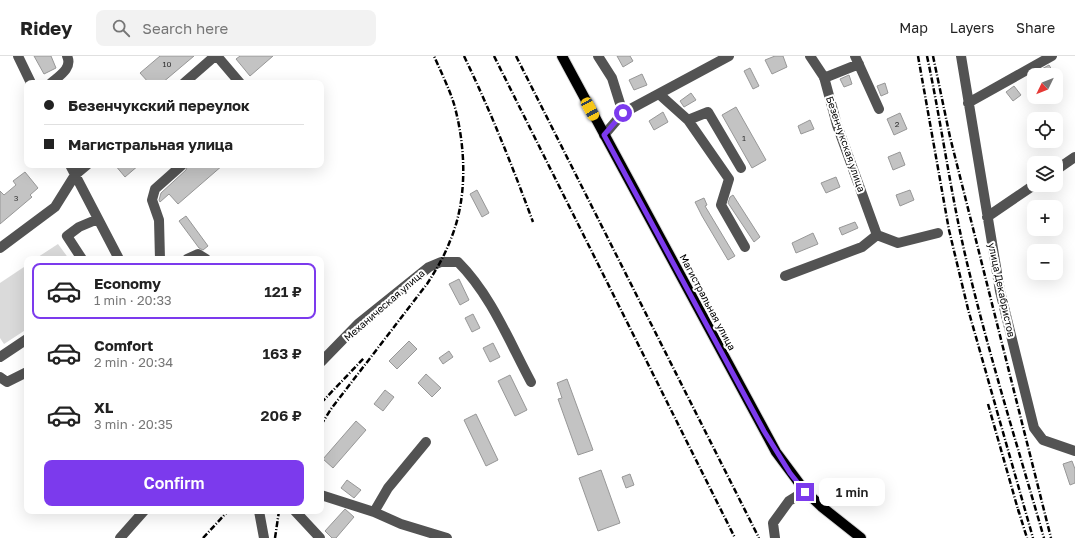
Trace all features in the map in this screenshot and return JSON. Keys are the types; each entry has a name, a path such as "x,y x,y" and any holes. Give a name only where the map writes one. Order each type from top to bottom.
{"main road":[{"name":"Магистральная улица","path":"562,56 764,431 790,473 805,492 861,538"}],"street":[{"path":"18,56 30,80"},
{"path":"55,80 66,71 67,56"},
{"path":"188,80 216,56 237,80"},
{"path":"598,56 612,78 623,113"},
{"path":"604,135 623,113 729,56"},
{"name":"Безенчукская улица","path":"810,56 824,78 838,125 877,235"},
{"name":"улица Декабристов","path":"961,56 1000,291 1034,428 1043,440 1075,451"},
{"path":"968,103 1052,56"},
{"path":"824,78 857,60 879,109"},
{"path":"659,94 688,120 728,179 721,205 745,247"},
{"path":"688,120 708,112 741,168"},
{"path":"1063,165 1075,157"},
{"path":"72,168 117,256"},
{"path":"0,248 55,207 75,175 83,168"},
{"path":"160,256 159,220 152,200 155,189 179,168"},
{"path":"987,217 1027,190"},
{"path":"80,256 67,236 79,228 98,219"},
{"path":"785,276 862,247 877,235 898,243 938,233"},
{"name":"Механическая улица","path":"324,359 358,324 428,267 441,262 458,262 467,271 485,296 531,382"},
{"path":"0,357 24,341"},
{"path":"0,377 7,382 24,374"},
{"path":"374,512 388,488 426,442"},
{"path":"775,538 773,523 789,501 805,492"},
{"path":"324,496 374,512 401,524 445,538"},
{"path":"120,538 141,514"},
{"path":"260,514 264,538"},
{"path":"298,514 320,538"}],"shaded area":[{"path":"58,244 67,256 40,256"},
{"path":"24,267 24,331 4,344 0,338 0,283"}],"building":[{"path":"34,56 51,56 56,68 44,74"},
{"path":"160,56 194,56 166,80 146,80 140,73"},
{"path":"240,56 273,56 250,76 236,59"},
{"path":"617,56 630,56 633,61 623,67"},
{"path":"775,56 783,56 787,67 772,74 765,60"},
{"path":"1049,65 1051,68 1044,68"},
{"path":"750,68 759,86 753,89 744,71"},
{"path":"642,74 647,85 634,90 629,80"},
{"path":"849,75 852,84 844,87 840,79"},
{"path":"885,83 888,93 881,96 877,86"},
{"path":"1014,86 1021,95 1013,101 1006,92"},
{"path":"691,93 696,100 684,107 680,101"},
{"path":"736,107 766,160 752,168 722,115"},
{"path":"663,112 668,122 654,130 649,121"},
{"path":"900,113 907,129 894,135 887,119"},
{"path":"810,120 814,129 801,134 798,126"},
{"path":"900,152 905,165 893,170 888,157"},
{"path":"118,168 136,168 125,177"},
{"path":"187,168 220,168 178,204 169,194 160,202 159,200 161,193"},
{"path":"25,172 38,188 30,195 32,197 0,224 0,191 4,195 16,185 13,181"},
{"path":"836,177 840,187 826,193 821,183"},
{"path":"477,190 489,213 482,217 470,194"},
{"path":"910,190 914,200 900,206 896,195"},
{"path":"733,195 760,237 754,242 728,203 730,197"},
{"path":"704,198 707,205 705,206 735,256 728,260 695,202"},
{"path":"186,216 208,246 203,250 199,248 179,221"},
{"path":"855,222 858,228 842,235 839,228"},
{"path":"813,233 818,244 796,253 792,243"},
{"path":"459,279 469,300 460,305 449,284"},
{"path":"473,314 480,328 472,332 465,318"},
{"path":"409,341 417,349 397,369 389,361"},
{"path":"493,343 500,357 490,362 483,348"},
{"path":"449,351 453,357 443,364 439,358"},
{"path":"426,374 441,388 432,397 418,383"},
{"path":"510,375 527,410 515,416 498,381"},
{"path":"567,379 593,450 578,455 558,399 562,398 557,383"},
{"path":"385,390 394,397 383,411 374,404"},
{"path":"476,414 498,460 486,466 464,420"},
{"path":"356,421 366,430 333,468 324,460 324,458"},
{"path":"1072,461 1075,469 1075,483 1070,485 1063,464"},
{"path":"601,470 620,523 598,531 579,478"},
{"path":"630,474 634,485 626,488 622,477"},
{"path":"347,480 361,490 354,498 341,488"},
{"path":"345,509 354,517 336,538 332,538 325,531"}],"railway":[{"path":"324,420 427,284 445,252 456,225 462,191 463,155 461,138 454,104 434,56"},
{"path":"464,56 483,97 533,222"},
{"path":"494,56 735,538"},
{"path":"516,56 759,538"},
{"path":"918,56 949,230 968,309 1033,538"},
{"path":"927,56 968,267 995,369 1044,538"},
{"path":"933,56 950,137 1051,538"},
{"path":"324,400 364,358"},
{"path":"988,404 1019,513"},
{"path":"1018,509 1027,538"},
{"path":"203,538 225,514"},
{"path":"275,538 279,514"}],"route":[{"path":"623,113 604,135 764,431 790,473 805,492"}]}
